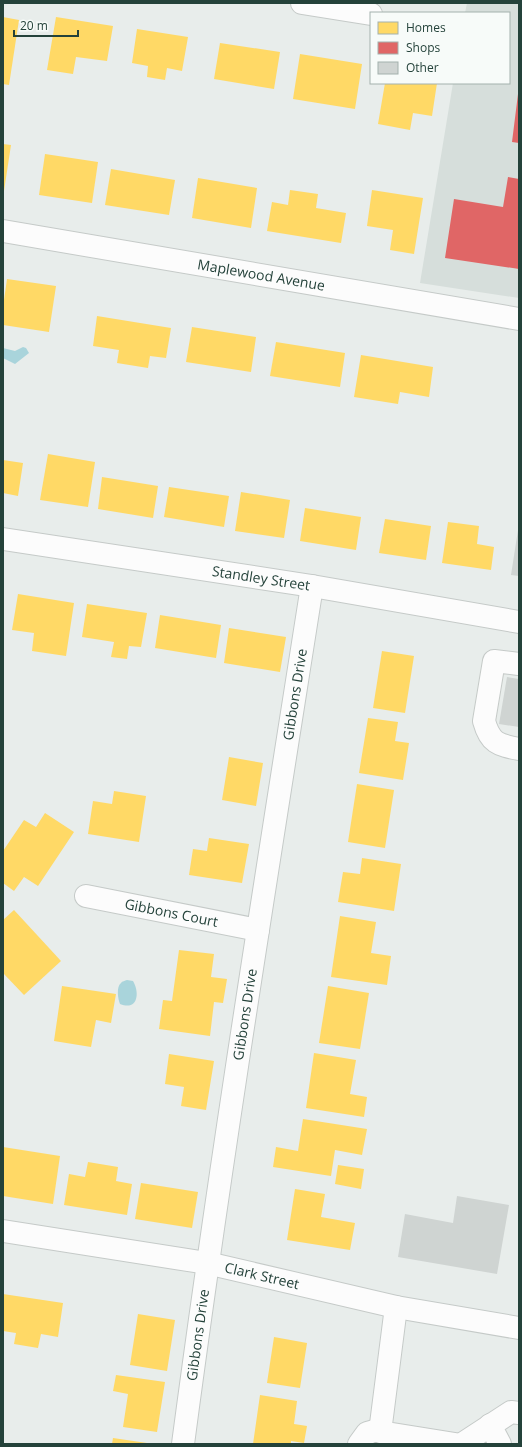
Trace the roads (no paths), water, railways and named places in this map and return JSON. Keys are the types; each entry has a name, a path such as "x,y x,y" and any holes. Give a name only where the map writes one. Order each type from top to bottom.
{"street":[{"path":"302,3 370,14"},
{"name":"Maplewood Avenue","path":"3,231 519,319"},
{"name":"Standley Street","path":"3,539 312,586 519,622"},
{"name":"Gibbons Drive","path":"183,1444 207,1264 312,586"},
{"path":"519,664 494,661 484,722 490,738 496,743 502,746 519,749"},
{"name":"Gibbons Court","path":"86,896 258,930"},
{"name":"Clark Street","path":"3,1231 207,1264 396,1307 519,1328"},
{"path":"396,1307 380,1432 455,1444"},
{"path":"462,1444 495,1435 511,1412 519,1413"},
{"path":"359,1444 367,1433 381,1429"}],"water":[{"path":"23,347 26,348 29,353 15,364 3,358 3,348 15,351"},
{"path":"127,980 133,981 137,995 134,1003 126,1006 120,1004 118,990 121,982"}]}
